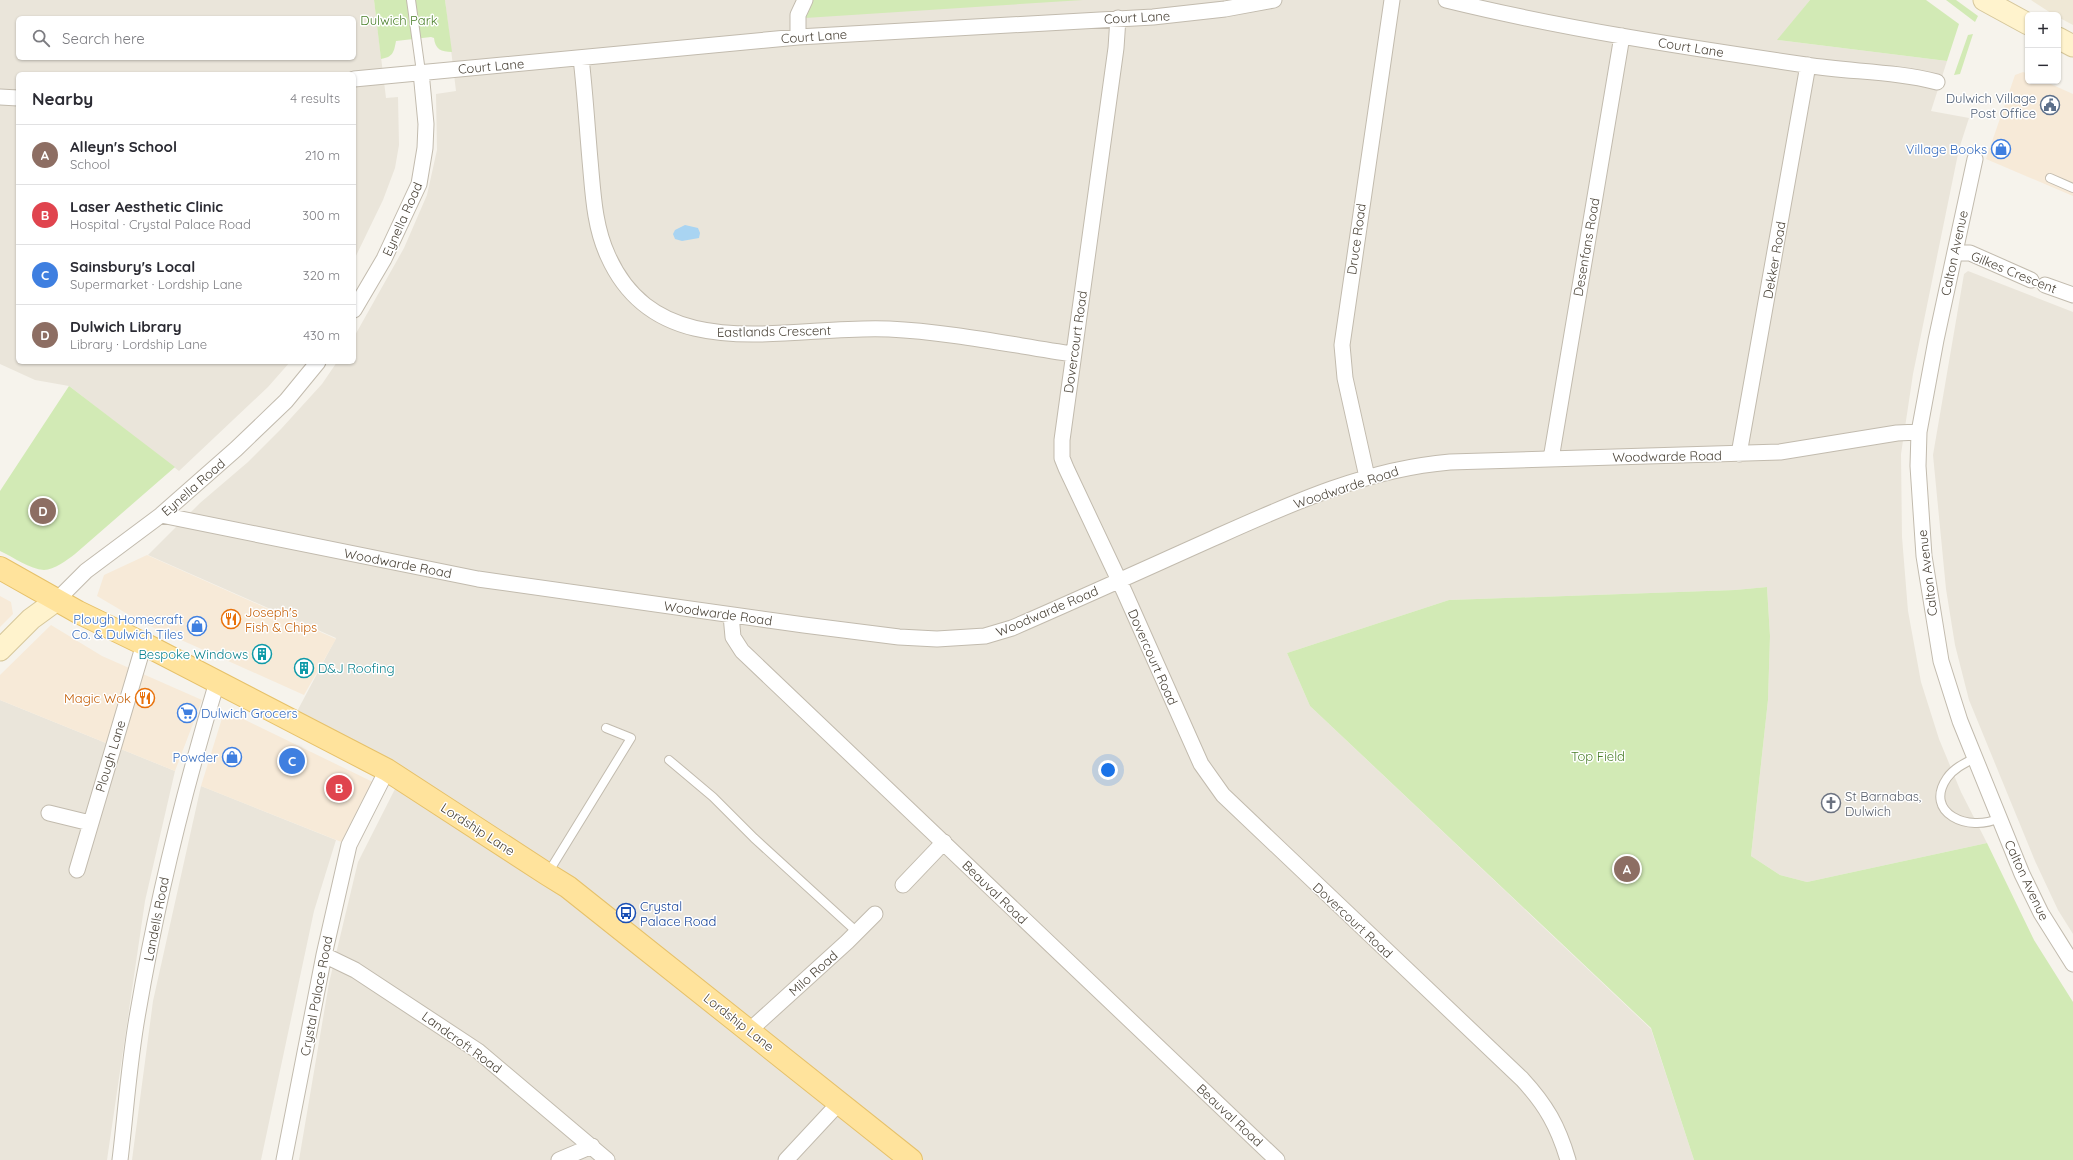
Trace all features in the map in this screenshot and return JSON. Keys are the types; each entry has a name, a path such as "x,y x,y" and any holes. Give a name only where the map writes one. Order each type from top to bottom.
{"main road":[{"path":"1984,0 2025,22"},
{"path":"2061,40 2073,46"},
{"name":"Lordship Lane","path":"0,568 57,600 387,770 568,887 750,1030 911,1160"},
{"path":"0,650 31,619 57,600"}],"street":[{"path":"798,36 798,15 805,0"},
{"name":"Court Lane","path":"356,79 798,36 1170,15 1244,3 1274,0"},
{"name":"Druce Road","path":"1367,477 1345,378 1342,345 1392,0"},
{"name":"Court Lane","path":"1446,0 1501,13 1622,36 1808,65 1937,82"},
{"name":"Dovercourt Road","path":"1118,18 1116,48 1073,354 1062,445 1062,458 1119,580 1199,759 1214,785 1285,855 1522,1078 1544,1104 1551,1116 1568,1160"},
{"name":"Desenfans Road","path":"1551,459 1622,36"},
{"name":"Eastlands Crescent","path":"581,58 595,208 602,242 623,282 642,303 654,312 683,326 713,332 748,334 849,329 890,329 1073,354"},
{"name":"Dekker Road","path":"1740,454 1808,65"},
{"name":"Eynella Road","path":"356,307 384,259 419,184 425,148 426,124 421,72"},
{"path":"0,97 16,98"},
{"name":"Calton Avenue","path":"1975,159 1936,340 1919,432 1919,494 1924,556 1933,621 1941,661 1950,691 1975,758 2022,874 2041,913 2073,964"},
{"name":"Gilkes Crescent","path":"1955,253 1970,253 2031,280"},
{"name":"Gilkes Crescent","path":"2046,285 2073,295"},
{"name":"Eynella Road","path":"57,600 86,572 161,515 203,479 267,420 304,381 317,364"},
{"name":"Woodwarde Road","path":"161,515 478,579 899,637 964,638 984,636 1012,628 1290,504 1367,477 1399,469 1434,463 1740,454 1799,450 1878,436 1919,432"},
{"name":"Beauval Road","path":"731,615 732,637 742,651 1277,1160"},
{"name":"Plough Lane","path":"76,870 144,644"},
{"name":"Landells Road","path":"120,1160 137,1013 167,864 181,806 217,682"},
{"name":"Crystal Palace Road","path":"284,1160 324,955 349,845 387,770"},
{"path":"49,813 90,823"},
{"path":"903,885 944,842"},
{"name":"Milo Road","path":"750,1030 875,914"},
{"name":"Landcroft Road","path":"324,955 355,970 478,1051 607,1160"},
{"path":"786,1160 840,1102"},
{"path":"560,1160 592,1146"}],"lane":[{"path":"411,0 421,72"},
{"path":"2050,178 2073,188"},
{"name":"Gilkes Crescent","path":"2031,280 2046,285"},
{"path":"547,874 632,738 606,728"},
{"path":"1975,758 1954,771 1947,778 1942,795 1945,809 1957,820 1968,824 1990,823 1999,818"},
{"path":"669,760 713,797 754,838 857,932"}],"shaded area":[{"path":"0,0 374,0 386,98 398,97 399,145 395,168 383,200 356,256 356,72 16,72 16,364 288,364 268,387 179,471 69,386 35,380 0,364"},
{"path":"445,0 1810,0 1778,40 1947,61 1931,111 1969,118 1959,149 1913,374 1901,454 1902,537 1908,611 1921,682 1939,739 1961,792 1987,843 1807,882 1780,875 1751,856 1768,700 1770,636 1767,587 1735,590 1449,600 1287,653 1310,706 1651,1029 1694,1160 917,1160 572,885 293,719 336,638 148,555 200,503 248,462 281,429 322,384 336,364 356,364 356,333 404,248 427,195 437,150 436,94 456,91"},
{"path":"2031,0 2073,0 2073,25 2061,19 2061,12 2049,12"},
{"path":"2023,72 2025,73 2025,84 2051,84 2073,94 2073,196 1986,159 2015,75"},
{"path":"1968,271 2073,312 2073,934 2058,910 2035,861 1969,700 1955,645 1946,589 1933,455 1964,274"},
{"path":"147,555 336,639 304,695 141,622 97,596 104,575"},
{"path":"0,596 11,602 13,614 0,627"},
{"path":"51,625 102,656 202,700 175,771 0,700 0,675"},
{"path":"0,700 175,771 145,901 107,1160 0,1160"},
{"path":"229,712 379,785 349,845 201,786 223,715"},
{"path":"398,783 547,874 911,1160 299,1160 329,983 358,862"},
{"path":"201,786 336,840 314,911 261,1160 132,1160 153,1001"}],"green space":[{"name":"Dulwich Park","path":"374,0 445,0 452,52 439,49 434,38 431,37 396,41 392,53 388,57 381,59"},
{"path":"810,0 1083,0 805,18"},
{"path":"1810,0 1926,0 1959,24 1947,61 1777,40"},
{"path":"1946,0 1956,0 1978,16 1975,22"},
{"path":"1973,34 1960,74 1954,75 1968,35"},
{"path":"69,386 175,467 75,554 56,567 44,570 27,565 0,551 0,491"},
{"name":"Top Field","path":"1767,587 1770,636 1768,700 1751,856 1780,875 1807,882 1987,843 2034,940 2073,1002 2073,1160 1694,1160 1651,1028 1310,706 1287,653 1449,600 1735,590"}],"water":[{"path":"685,225 698,228 700,233 699,238 682,241 675,239 673,234 675,230"}],"place":[{"name":"Dulwich Village Post Office","path":"2050,105"},
{"name":"Village Books","path":"2001,149"},
{"name":"Dulwich Library","path":"43,511"},
{"name":"Joseph's Fish & Chips","path":"231,619"},
{"name":"Plough Homecraft Co. & Dulwich Tiles","path":"197,626"},
{"name":"Bespoke Windows","path":"262,654"},
{"name":"D&J Roofing","path":"304,668"},
{"name":"Magic Wok","path":"145,698"},
{"name":"Dulwich Grocers","path":"187,713"},
{"name":"Powder","path":"232,757"},
{"name":"Sainsbury's Local","path":"292,761"},
{"name":"Laser Aesthetic Clinic","path":"339,788"},
{"name":"St Barnabas, Dulwich","path":"1831,803"},
{"name":"Alleyn's School","path":"1627,869"},
{"name":"Crystal Palace Road","path":"626,913"}]}
